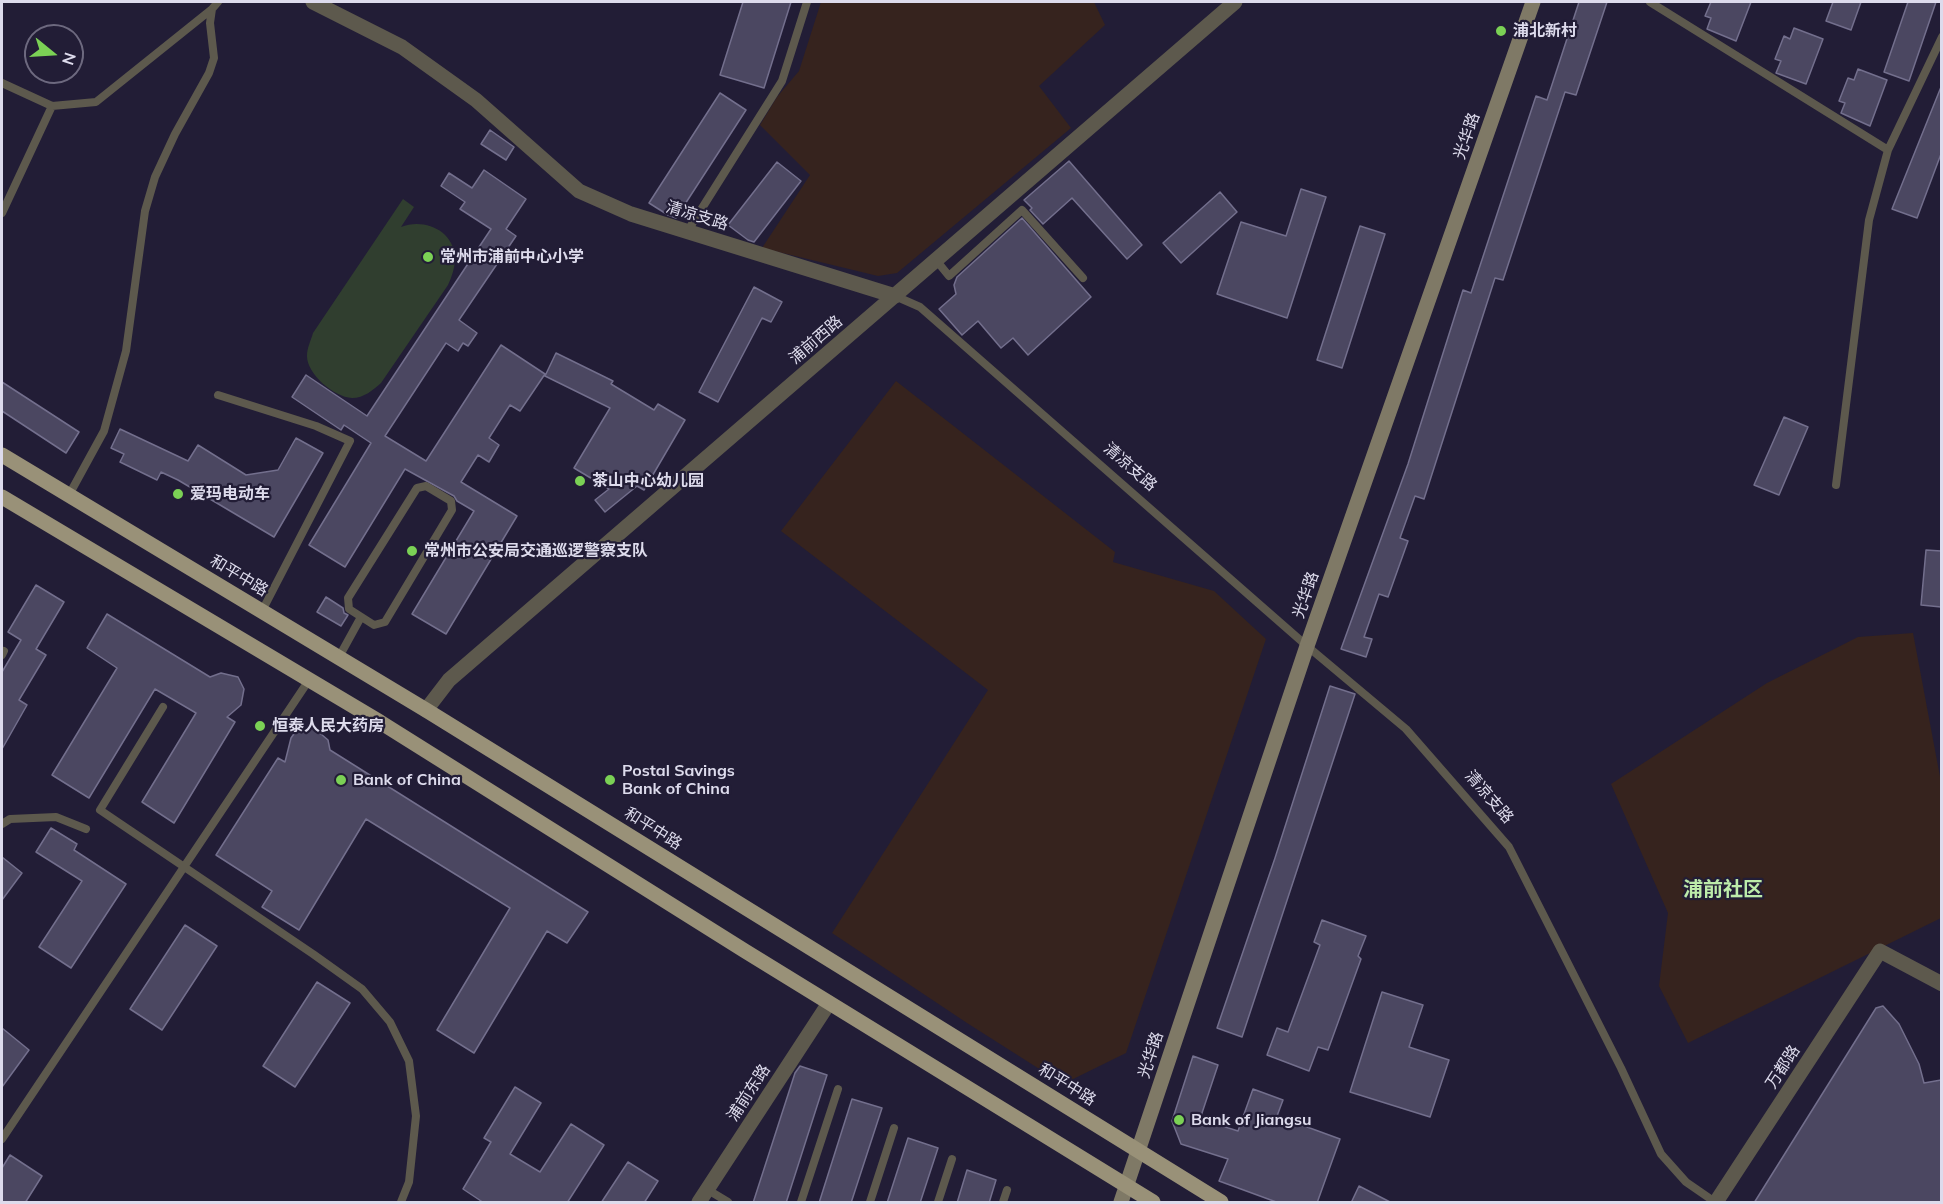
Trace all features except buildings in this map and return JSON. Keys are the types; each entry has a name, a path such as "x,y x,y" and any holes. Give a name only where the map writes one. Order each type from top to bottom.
{"main road":[{"name":"光华路","path":"1121,1203 1306,646 1533,2"},
{"name":"和平中路","path":"2,455 426,710 1221,1203"},
{"path":"2,497 309,680 1153,1203"}],"street":[{"name":"清凉支路","path":"313,2 402,47 476,100 579,191 631,214 895,296"},
{"name":"浦前西路","path":"426,710 449,680 1235,2"},
{"name":"万都路","path":"1715,1203 1880,951 1941,984"},
{"name":"浦前东路","path":"703,1196 829,1003"}],"lane":[{"path":"2,83 52,106 96,102 218,2"},
{"path":"687,232 783,81 807,2"},
{"path":"1650,2 1888,150"},
{"path":"69,495 104,431 126,351 145,211 155,177 175,134 210,73 213,58 210,23 212,9"},
{"path":"1836,485 1869,220 1888,150 1941,37"},
{"path":"2,213 52,106"},
{"path":"936,260 949,276 1022,210 1083,278"},
{"name":"清凉支路","path":"895,296 920,307 1306,646 1406,729 1509,847 1621,1068 1661,1154 1686,1182 1715,1203"},
{"path":"218,395 316,426 350,441 262,611"},
{"path":"426,486 450,501 452,510 385,622 374,625 362,617 349,609 348,598 417,488 426,486"},
{"path":"339,657 362,617"},
{"path":"2,1138 309,680"},
{"path":"163,707 100,810 362,989 390,1022 409,1061 416,1116 409,1182 401,1203"},
{"path":"2,824 10,819 56,817 86,829"},
{"path":"801,1203 838,1089"},
{"path":"870,1203 894,1128"},
{"path":"938,1203 952,1159"},
{"path":"1003,1203 1007,1190"},
{"path":"703,1196 728,1203"}],"shaded area":[{"path":"821,2 1094,2 1105,25 1039,86 1071,128 897,273 878,276 762,248 810,175 760,125 777,97 799,71"},
{"path":"896,381 1115,552 1113,562 1214,591 1266,639 1126,1053 1063,1084 832,933 988,690 781,531"},
{"path":"1913,633 1941,782 1941,918 1688,1043 1659,986 1668,913 1611,784 1767,683 1858,637"}],"green space":[{"path":"403,199 414,207 401,227 428,225 443,233 453,248 455,257 453,272 448,285 381,383 360,397 345,397 337,394 316,377 308,363 308,347 313,333"}],"place":[{"name":"浦北新村","path":"1501,31"},
{"name":"常州市浦前中心小学","path":"428,257"},
{"name":"茶山中心幼儿园","path":"580,481"},
{"name":"爱玛电动车","path":"178,494"},
{"name":"常州市公安局交通巡逻警察支队","path":"412,551"},
{"name":"恒泰人民大药房","path":"260,726"},
{"name":"Bank of China","path":"341,780"},
{"name":"Postal Savings Bank of China","path":"610,780"},
{"name":"Bank of Jiangsu","path":"1179,1120"}],"district":[{"name":"浦前社区","path":"1723,890"}]}
